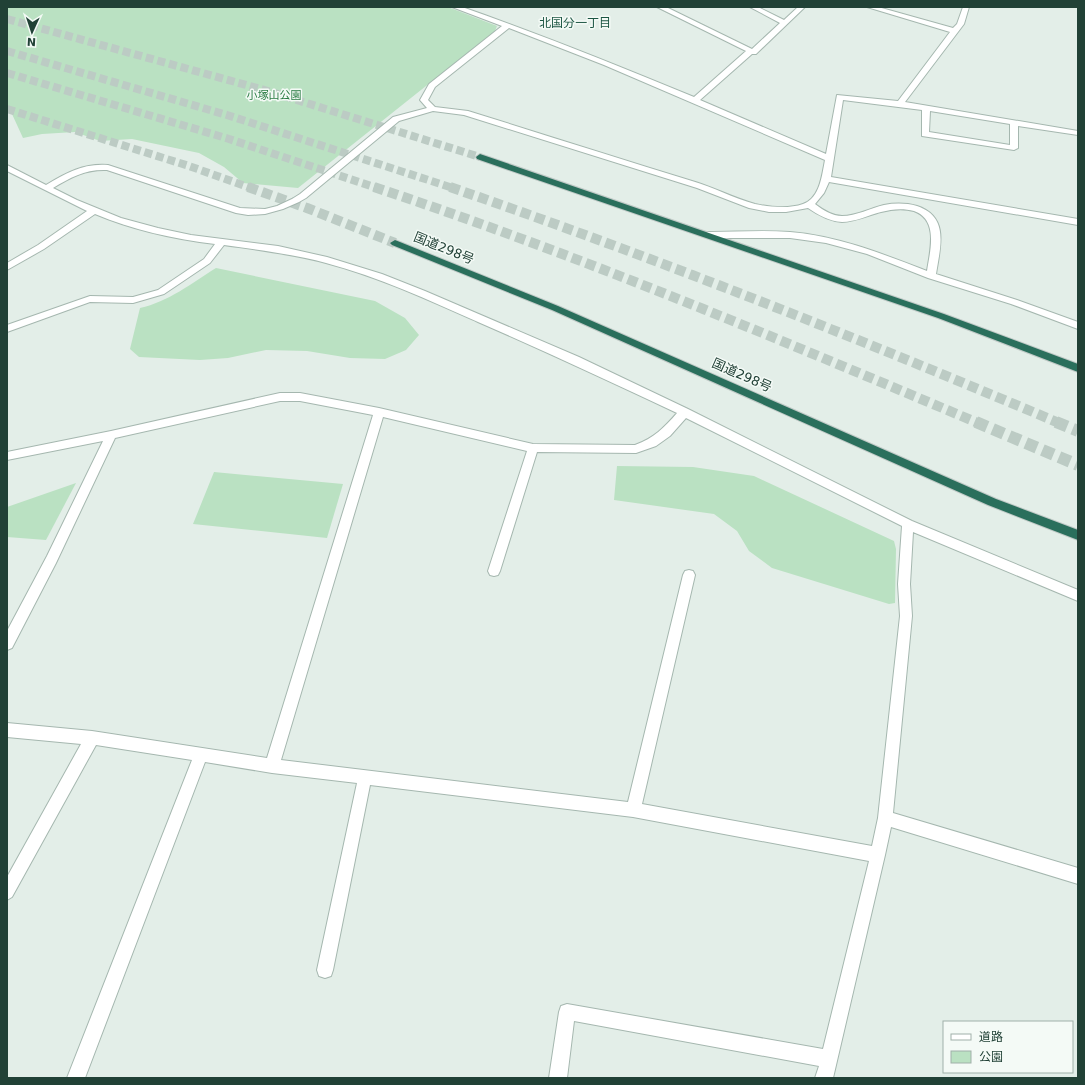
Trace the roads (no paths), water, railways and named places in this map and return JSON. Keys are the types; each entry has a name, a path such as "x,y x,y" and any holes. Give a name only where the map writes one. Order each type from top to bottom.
{"highway":[{"path":"480,157 941,316 1078,368"},
{"name":"国道298号","path":"394,243 555,308 992,502 1078,535"}],"street":[{"path":"454,7 529,33 607,63 828,158"},
{"path":"660,7 751,51"},
{"path":"752,7 785,23"},
{"path":"694,101 751,51 753,52 802,7"},
{"path":"870,7 955,31"},
{"path":"900,104 955,31 963,18 966,7"},
{"path":"433,109 424,100 432,86 507,26"},
{"path":"47,188 70,174 97,166 108,168 239,211 252,213 278,209 289,205 303,196 396,120 417,112 433,109 447,109 472,115 700,186 752,206 769,209 786,209 805,206 820,193 826,179 828,158 840,97 900,104 1078,133"},
{"path":"926,109 925,134 932,136 1014,148 1014,123"},
{"path":"8,170 74,202 118,220 157,231 222,242 278,249 327,260 379,276 429,296 575,360 684,412 908,524 1078,596"},
{"path":"826,179 1078,222"},
{"path":"809,204 826,215 844,219 889,206 911,207 924,211 932,218 935,235 931,276"},
{"path":"7,267 94,210"},
{"path":"708,235 790,235 826,240 870,252 931,276 1014,302 1078,326"},
{"path":"7,329 90,299 133,300 161,292 207,261 222,242"},
{"path":"7,456 111,435 280,397 300,397 379,412 533,448 636,449 652,443 666,433 684,412"},
{"path":"272,766 379,412"},
{"path":"7,644 52,559 111,435"},
{"path":"494,570 533,448"},
{"path":"824,1078 878,855 885,818 906,616 904,584 908,524"},
{"path":"633,810 689,575"},
{"path":"7,730 92,738 272,766 633,810 878,855"},
{"path":"7,892 92,738"},
{"path":"76,1078 200,754"},
{"path":"325,970 365,777"},
{"path":"885,818 1078,876"},
{"path":"558,1078 567,1012 829,1059"}],"tunnel":[{"path":"7,19 268,91 480,157"},
{"path":"7,51 227,115 451,187"},
{"path":"7,73 226,138 375,187"},
{"path":"7,109 189,166 251,188"},
{"path":"248,187 307,208 395,243"},
{"path":"375,187 451,213 603,269 753,329 978,423"},
{"path":"451,187 680,270 908,360 1059,423"},
{"path":"976,422 1078,465"},
{"path":"1056,422 1078,431"}],"district":[{"name":"北国分一丁目","path":"575,23"}],"park label":[{"name":"小塚山公園","path":"274,95"}]}
